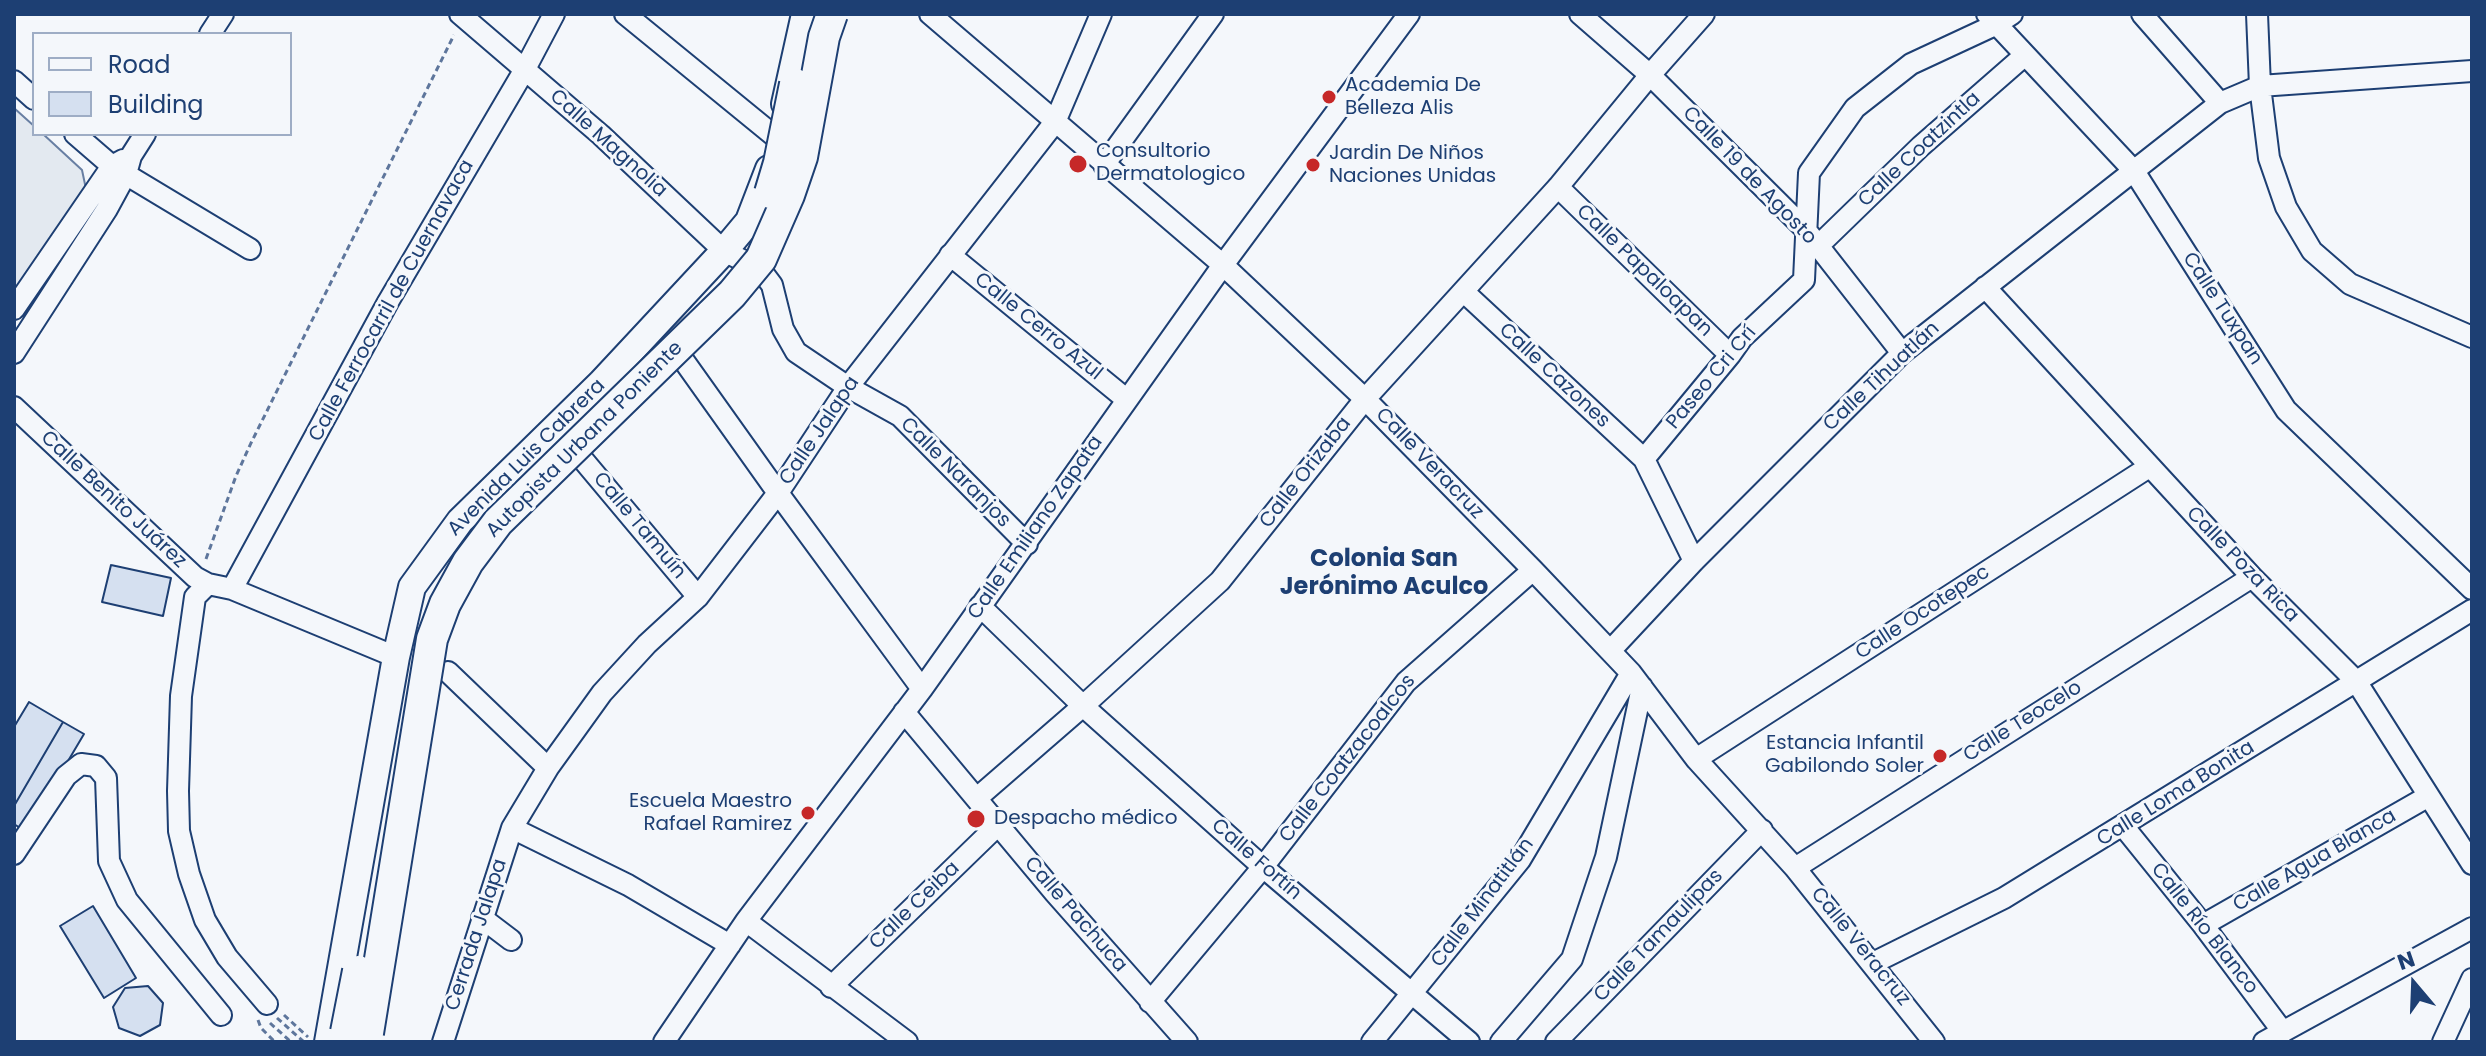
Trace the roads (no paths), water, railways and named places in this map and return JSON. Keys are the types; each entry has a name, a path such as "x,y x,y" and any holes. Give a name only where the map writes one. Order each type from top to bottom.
{"highway":[{"name":"Autopista Urbana Poniente","path":"354,1037 354,994 406,685 422,610 431,586 459,537 483,510 660,344 713,289 749,243 758,227 779,163 808,14"},
{"name":"Autopista Urbana Poniente","path":"354,1037 432,639 445,604 468,562 498,522 711,315 761,259 802,157 824,37 832,14"}],"main road":[{"name":"Avenida Luis Cabrera","path":"354,1037 396,657 412,587 460,521 601,383 749,221 778,139 796,52 808,14"},
{"name":"Avenida Luis Cabrera","path":"354,1037 437,661 459,596 486,554 531,501 760,269 776,244 804,173 840,14"},
{"path":"796,52 814,64 828,57"},
{"path":"760,269 760,214 792,114 789,85"},
{"path":"509,473 516,471 526,475 532,490 531,501"}],"street":[{"path":"211,32 223,14"},
{"name":"Calle Ferrocarril de Cuernavaca","path":"232,589 388,302 554,14"},
{"path":"625,14 778,139"},
{"name":"Calle Veracruz","path":"930,14 1223,265 1365,399 1533,570 1637,680 1696,759 1795,868 1934,1042"},
{"name":"Calle Jalapa","path":"512,828 548,768 602,693 647,644 698,597 778,493 848,387 1055,122 1101,14"},
{"path":"1104,165 1213,14"},
{"name":"Calle Emiliano Zapata","path":"664,1042 746,921 922,689 1027,544 1126,399 1409,14"},
{"name":"Calle 19 de Agosto","path":"1580,14 1650,75 1805,229 1902,353"},
{"name":"Calle Orizaba","path":"977,798 1220,581 1365,399 1558,187 1704,14"},
{"path":"2142,14 2220,103"},
{"path":"2257,14 2260,86 2269,158 2286,207 2312,251 2350,284 2472,337"},
{"name":"Calle Tuxpan","path":"1999,17 2024,56 2134,171 2286,410 2472,589"},
{"name":"Paseo Cri Crí","path":"1644,459 1742,338 1804,280 1809,173 1855,108 1911,64 1999,17"},
{"name":"Calle Magnolia","path":"457,24 525,69 724,251 760,269"},
{"name":"Calle Coatzintla","path":"1818,246 1921,146 2024,56"},
{"name":"Calle Tihuatlán","path":"1610,651 1694,561 1902,353 2220,103 2260,86 2472,71"},
{"path":"14,81 32,97"},
{"path":"78,136 250,249"},
{"path":"14,309 144,136"},
{"path":"14,353 107,209 123,165"},
{"name":"Calle Papaloapan","path":"1558,187 1730,355"},
{"name":"Calle Cerro Azul","path":"950,255 1126,399"},
{"name":"Calle Naranjos","path":"760,269 772,285 783,329 796,352 848,387 900,416 1027,544"},
{"name":"Calle Poza Rica","path":"1985,287 2252,577 2356,681 2472,864"},
{"name":"Calle Cazones","path":"1464,292 1644,459"},
{"path":"679,354 922,689"},
{"name":"Calle Benito Juárez","path":"14,407 195,577 205,576 396,657"},
{"name":"Calle Tamuín","path":"579,455 698,597"},
{"path":"1644,459 1694,561"},
{"name":"Calle Ocotepec","path":"1696,759 2149,467"},
{"name":"Calle Coatzacoalcos","path":"1150,1002 1263,867 1406,682 1533,570"},
{"path":"205,576 195,597 182,682 179,831 189,874 205,920 227,957 272,1012"},
{"name":"Calle Teocelo","path":"1795,868 2252,577"},
{"name":"Calle Fortín","path":"980,606 1083,706 1263,867 1469,1042"},
{"name":"Calle Loma Bonita","path":"1873,963 2004,898 2124,827 2472,610"},
{"path":"448,672 548,768"},
{"path":"1501,1042 1572,959 1606,857 1637,680"},
{"name":"Calle Minatitlán","path":"1372,1042 1520,860 1637,680"},
{"name":"Calle Pachuca","path":"904,712 1187,1042"},
{"path":"14,854 66,776 81,764 96,766 106,778 109,861 127,900 221,1015"},
{"name":"Calle Agua Blanca","path":"2203,925 2427,797"},
{"name":"Calle Ceiba","path":"831,987 999,824"},
{"name":"Calle Río Blanco","path":"2124,827 2283,1032"},
{"path":"512,828 628,885 730,945"},
{"name":"Cerrada Jalapa","path":"443,1042 512,828"},
{"name":"Calle Tamaulipas","path":"1556,1042 1762,830"},
{"path":"482,918 511,940"},
{"path":"746,921 907,1042"},
{"path":"2264,1042 2472,928"},
{"path":"2443,1042 2472,979"}],"place":[{"name":"Academia De Belleza Alis","path":"1329,97"},
{"name":"Consultorio Dermatologico","path":"1078,164"},
{"name":"Jardin De Niños Naciones Unidas","path":"1313,165"},
{"name":"Estancia Infantil Gabilondo Soler","path":"1940,756"},
{"name":"Escuela Maestro Rafael Ramirez","path":"808,813"},
{"name":"Despacho médico","path":"976,819"}],"district":[{"name":"Colonia San Jerónimo Aculco","path":"1384,574"}]}
